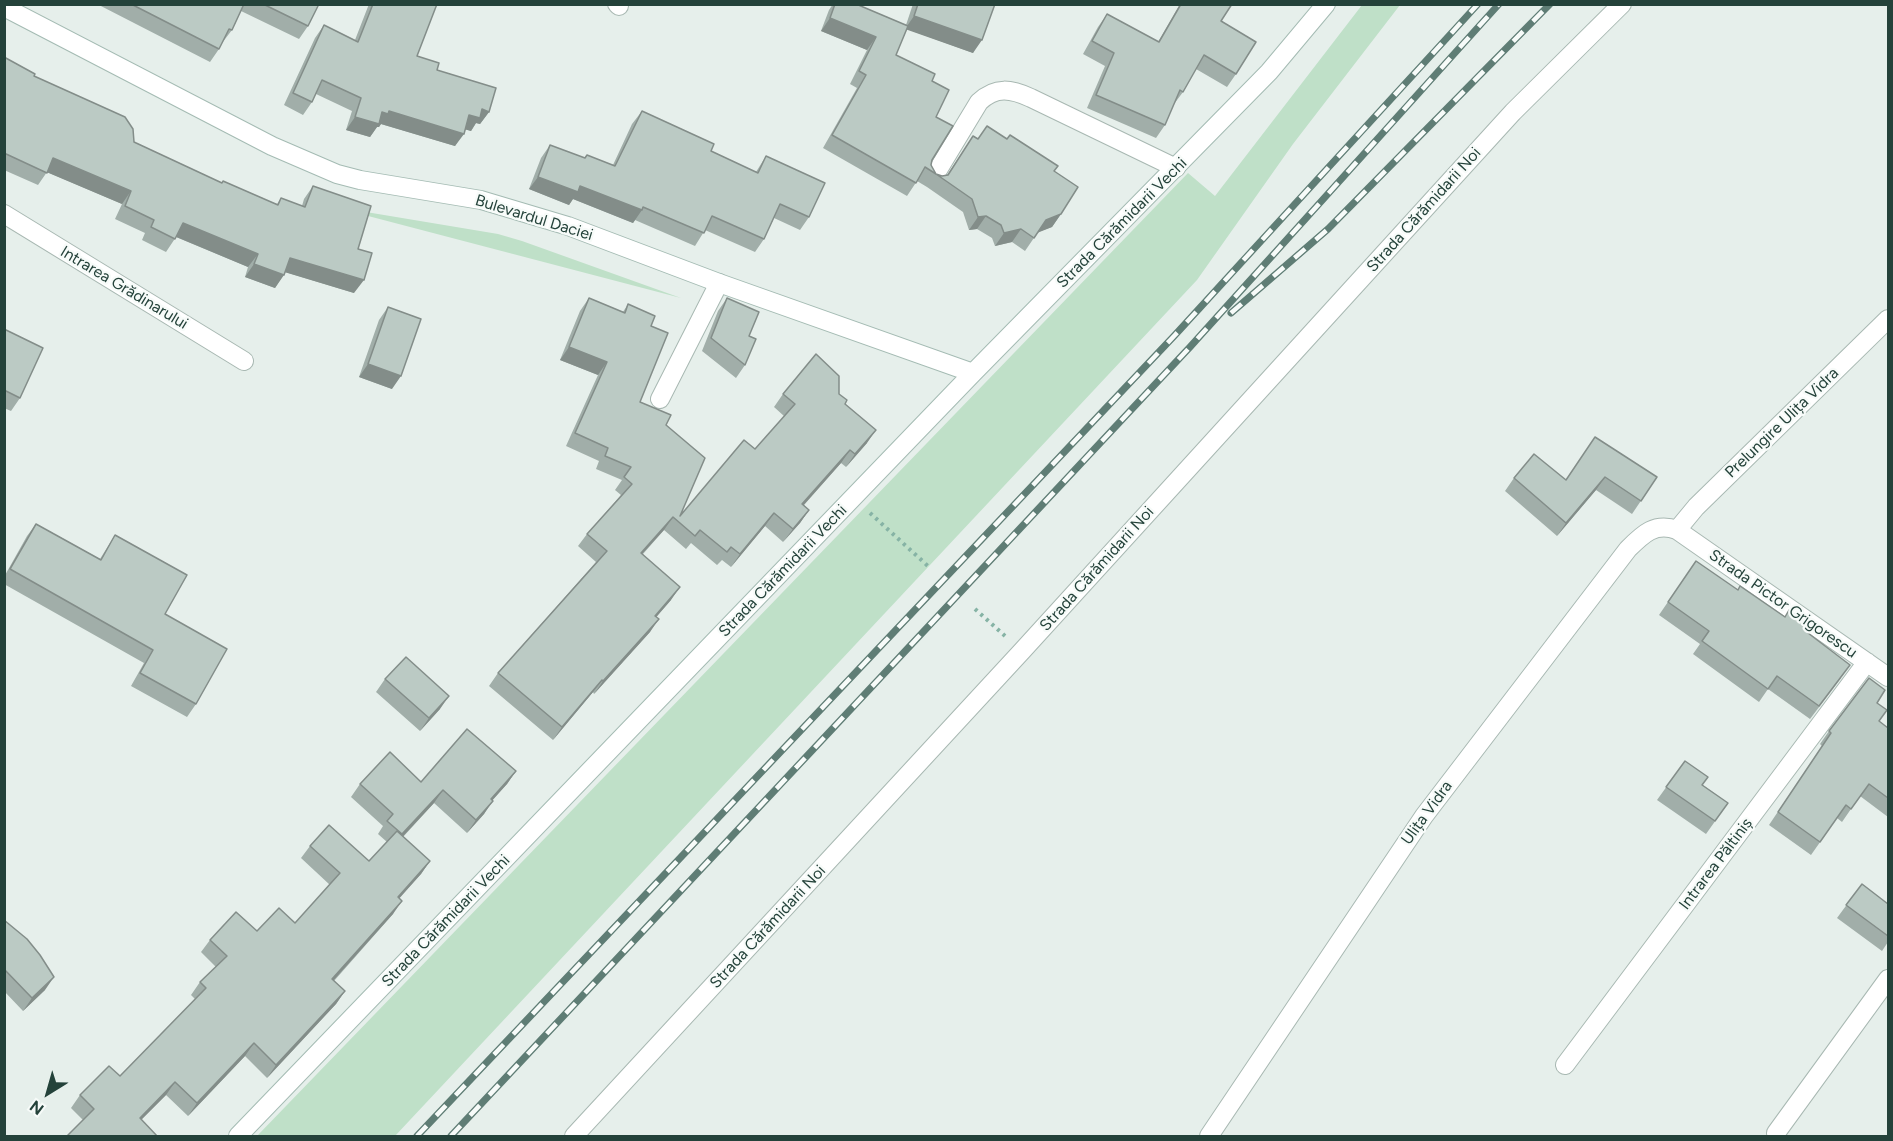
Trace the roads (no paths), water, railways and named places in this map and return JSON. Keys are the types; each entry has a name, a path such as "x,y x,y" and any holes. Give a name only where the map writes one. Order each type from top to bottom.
{"street":[{"name":"Strada Cărămidarii Vechi","path":"238,1137 974,373 1269,72 1326,4"},
{"name":"Strada Cărămidarii Noi","path":"578,1134 1513,112 1622,4"},
{"name":"Bulevardul Daciei","path":"4,7 272,146 316,166 360,180 481,200 568,226 719,283 974,373"},
{"path":"933,178 978,102 997,90 1025,95 1176,168"},
{"name":"Intrarea Grădinarului","path":"4,214 244,361"},
{"path":"660,399 719,283"},
{"name":"Prelungire Ulița Vidra","path":"1677,530 1696,507 1888,318"},
{"name":"Ulița Vidra","path":"1209,1137 1406,842 1512,699 1628,549 1652,529 1666,526 1677,530"},
{"name":"Strada Pictor Grigorescu","path":"1677,530 1888,677"},
{"name":"Intrarea Păltiniș","path":"1565,1065 1867,662"},
{"path":"1776,1132 1888,979"}],"railway":[{"path":"417,1136 1175,335 1478,4"},
{"path":"451,1136 1190,347 1499,4"},
{"path":"1231,313 1328,229 1550,4"}]}
